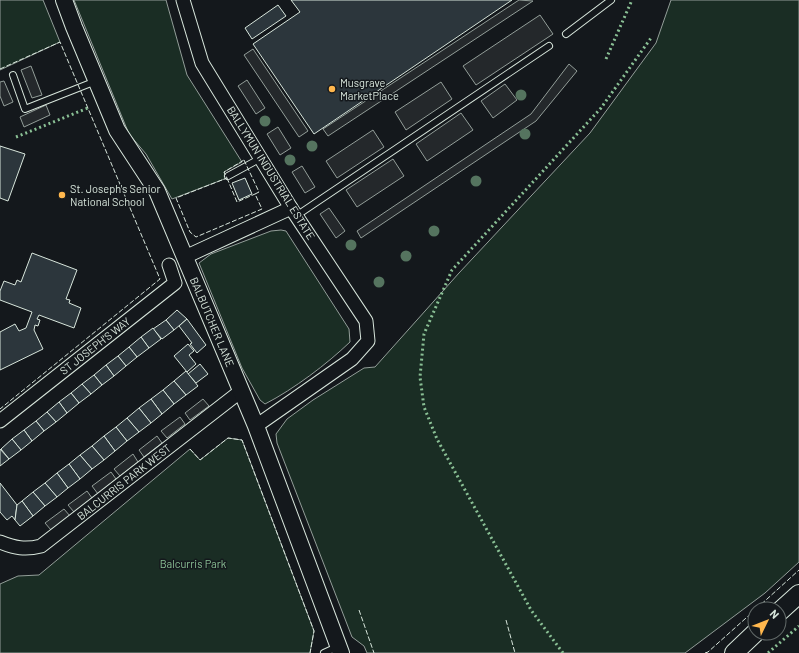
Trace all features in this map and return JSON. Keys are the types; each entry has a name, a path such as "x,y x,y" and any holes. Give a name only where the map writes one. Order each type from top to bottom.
{"main road":[{"path":"787,605 799,594"},
{"path":"734,653 747,641"}],"street":[{"name":"BALBUTCHER LANE","path":"64,0 117,130 157,191 256,426 340,650"},
{"name":"BALLYMUN INDUSTRIAL ESTATE","path":"183,0 202,63 293,212 366,321 368,341 352,359 256,426"},
{"path":"185,257 293,212"},
{"name":"ST JOSEPH'S WAY","path":"0,421 175,283 169,265"},
{"name":"BALCURRIS PARK WEST","path":"0,542 14,548 29,549 41,546 241,391"}],"lane":[{"path":"566,34 611,0"},
{"path":"293,212 549,46"},
{"path":"14,75 25,109 96,81"},
{"path":"228,176 261,158"},
{"path":"324,653 340,650"}],"green space":[{"path":"0,0 43,0 60,42 0,70"},
{"path":"74,0 166,0 187,75 242,162 224,172 227,178 172,199 146,154 129,134"},
{"path":"671,0 799,0 799,562 765,593 754,601 747,601 747,606 685,653 367,653 364,646 352,637 277,443 276,434 287,419 313,400 364,368 375,367 459,273 590,133 656,43"},
{"path":"271,231 286,231 349,329 350,342 310,376 265,404 260,400 242,368 199,263 211,254"},
{"name":"Balcurris Park","path":"228,438 242,440 314,631 310,653 0,653 0,584 18,576 39,575 190,449 200,460"}],"shaded area":[{"path":"519,0 533,1 328,136 323,129"},
{"path":"540,15 553,34 476,85 463,66"},
{"path":"253,49 308,131 299,137 244,55"},
{"path":"569,64 577,71 536,121 361,238 357,231 531,114"},
{"path":"31,66 42,95 32,98 21,70"},
{"path":"247,80 265,108 256,114 238,86"},
{"path":"4,81 13,102 4,106 0,96 0,82"},
{"path":"441,82 452,99 406,130 395,112"},
{"path":"505,84 517,100 493,118 481,101"},
{"path":"46,105 50,115 24,127 20,117"},
{"path":"461,113 473,130 427,161 416,144"},
{"path":"278,127 291,148 280,155 267,134"},
{"path":"373,130 384,147 337,178 326,161"},
{"path":"393,159 404,176 357,207 346,190"},
{"path":"302,166 315,187 305,193 292,172"},
{"path":"329,208 345,231 336,238 320,214"},
{"path":"203,399 209,406 190,420 185,413"},
{"path":"180,417 185,424 167,438 161,431"},
{"path":"157,436 162,443 144,457 139,450"},
{"path":"133,454 138,462 120,476 114,469"},
{"path":"111,472 116,479 98,494 92,486"},
{"path":"87,491 92,498 74,512 68,505"},
{"path":"64,509 70,516 51,530 45,523"}],"building":[{"name":"Musgrave MarketPlace","path":"291,0 512,0 314,134 253,44 300,12"},
{"path":"278,5 286,16 252,39 245,28"},
{"path":"0,146 25,154 8,201 0,198"},
{"path":"245,178 252,194 239,200 232,183"},
{"path":"32,253 77,270 66,299 70,300 69,303 81,308 74,328 39,315 37,319 40,320 38,326 35,325 34,330 43,349 0,370 0,332 15,324 19,331 26,328 32,312 0,300 0,291 4,281 15,285 17,280 21,282"},
{"path":"177,310 187,319 174,330 166,320"},
{"path":"187,319 206,345 197,353 190,344 192,343 179,326"},
{"path":"166,320 174,330 162,339 153,329"},
{"path":"153,328 161,339 149,348 141,337"},
{"path":"141,337 149,348 137,357 129,347"},
{"path":"188,344 194,351 189,355 196,364 187,372 174,356"},
{"path":"129,347 137,357 126,366 118,356"},
{"path":"118,356 126,366 114,376 106,365"},
{"path":"200,364 208,374 196,383 188,374"},
{"path":"106,365 114,376 102,385 94,375"},
{"path":"186,371 198,386 186,395 174,381"},
{"path":"94,375 102,385 91,394 82,384"},
{"path":"174,381 186,395 174,404 163,390"},
{"path":"82,384 91,394 79,403 71,393"},
{"path":"163,390 174,404 162,414 151,399"},
{"path":"71,393 79,403 67,413 59,402"},
{"path":"151,399 162,414 151,423 139,408"},
{"path":"59,402 67,413 56,422 47,412"},
{"path":"139,408 151,423 139,432 127,418"},
{"path":"47,412 56,422 44,431 36,421"},
{"path":"127,418 139,432 127,441 116,427"},
{"path":"36,421 44,431 32,441 24,430"},
{"path":"116,427 127,441 115,451 104,436"},
{"path":"24,430 32,441 21,450 12,439"},
{"path":"104,436 115,451 104,460 92,446"},
{"path":"12,439 21,450 9,459 1,449"},
{"path":"92,446 104,460 92,469 80,455"},
{"path":"0,449 9,459 0,466"},
{"path":"80,455 92,469 80,479 69,464"},
{"path":"69,464 80,479 68,488 57,473"},
{"path":"57,473 68,488 57,497 45,483"},
{"path":"0,483 17,505 15,520 12,516 7,520 0,512"},
{"path":"45,483 57,497 45,506 33,492"},
{"path":"33,492 45,506 33,516 22,501"},
{"path":"22,501 33,516 20,526 15,520 17,505"}],"hedge":[{"path":"606,59 632,0"},
{"path":"563,653 531,610 437,439 424,407 420,377 424,334 452,270 601,108 651,38"},
{"path":"16,137 88,108"},
{"path":"768,653 799,626"}],"fence":[{"path":"0,69 60,42 160,279 0,409"},
{"path":"244,160 259,192 255,194 262,209 196,237 190,232 176,198 227,178 224,172 244,160"},
{"path":"227,178 237,202 255,194"},
{"path":"190,449 200,460 228,438 242,440 314,631 310,653"},
{"path":"765,601 799,570"},
{"path":"359,610 374,653"},
{"path":"705,653 747,617"},
{"path":"506,620 515,653"}],"place":[{"name":"Musgrave MarketPlace","path":"332,89"},
{"name":"St. Joseph's Senior National School","path":"62,195"}]}
